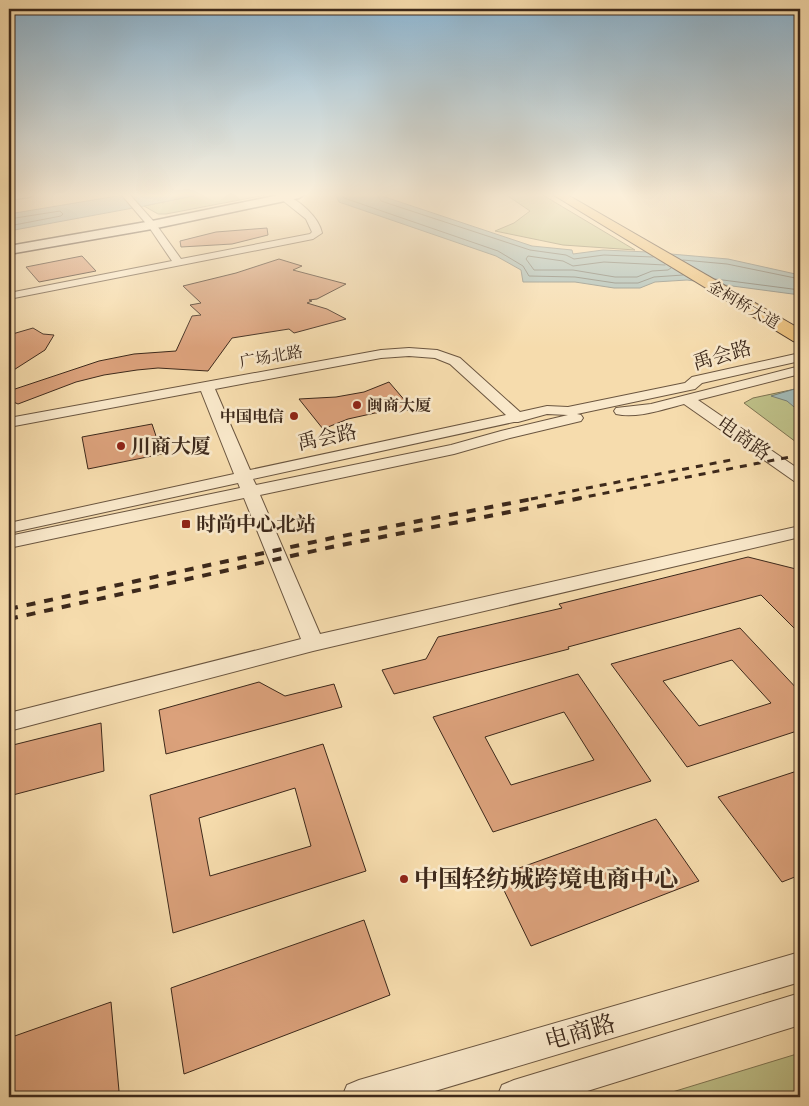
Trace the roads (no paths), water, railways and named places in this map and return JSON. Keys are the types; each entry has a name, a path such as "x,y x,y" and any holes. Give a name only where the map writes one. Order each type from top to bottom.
{"main road":[{"name":"金柯桥大道","path":"645,246 800,337"},
{"name":"金柯桥大道","path":"666,246 800,322"}],"street":[{"path":"9,250 34,246"},
{"path":"167,246 179,262"},
{"path":"9,296 263,246"},
{"name":"广场北路","path":"9,422 381,354 429,352 455,361 518,418"},
{"name":"禹会路","path":"9,542 547,410 568,411 690,386 697,380 800,357"},
{"name":"禹会路","path":"9,528 247,484 454,449 506,434 605,412 651,408 800,370"},
{"path":"206,385 313,643"},
{"name":"电商路","path":"693,398 800,464"},
{"name":"电商路","path":"693,398 800,477"},
{"path":"9,722 313,643 800,532"},
{"name":"电商路","path":"359,1097 800,967"},
{"name":"电商路","path":"514,1097 800,1009"}],"water":[{"path":"466,246 531,246 572,250 573,254 603,250 728,259 800,275 800,295 687,280 655,282 640,288 614,288 575,282 523,282 521,270 496,256"},
{"path":"798,388 800,390 800,412 787,401 771,396"}],"railway":[{"path":"575,499 800,455"},
{"path":"531,499 736,459"},
{"path":"9,609 332,538 537,498"},
{"path":"9,619 336,546 581,498"}],"place":[{"name":"闽商大厦","path":"357,405"},
{"name":"中国电信","path":"294,416"},
{"name":"川商大厦","path":"121,446"},
{"name":"时尚中心北站","path":"186,524"},
{"name":"中国轻纺城跨境电商中心","path":"404,879"}]}
